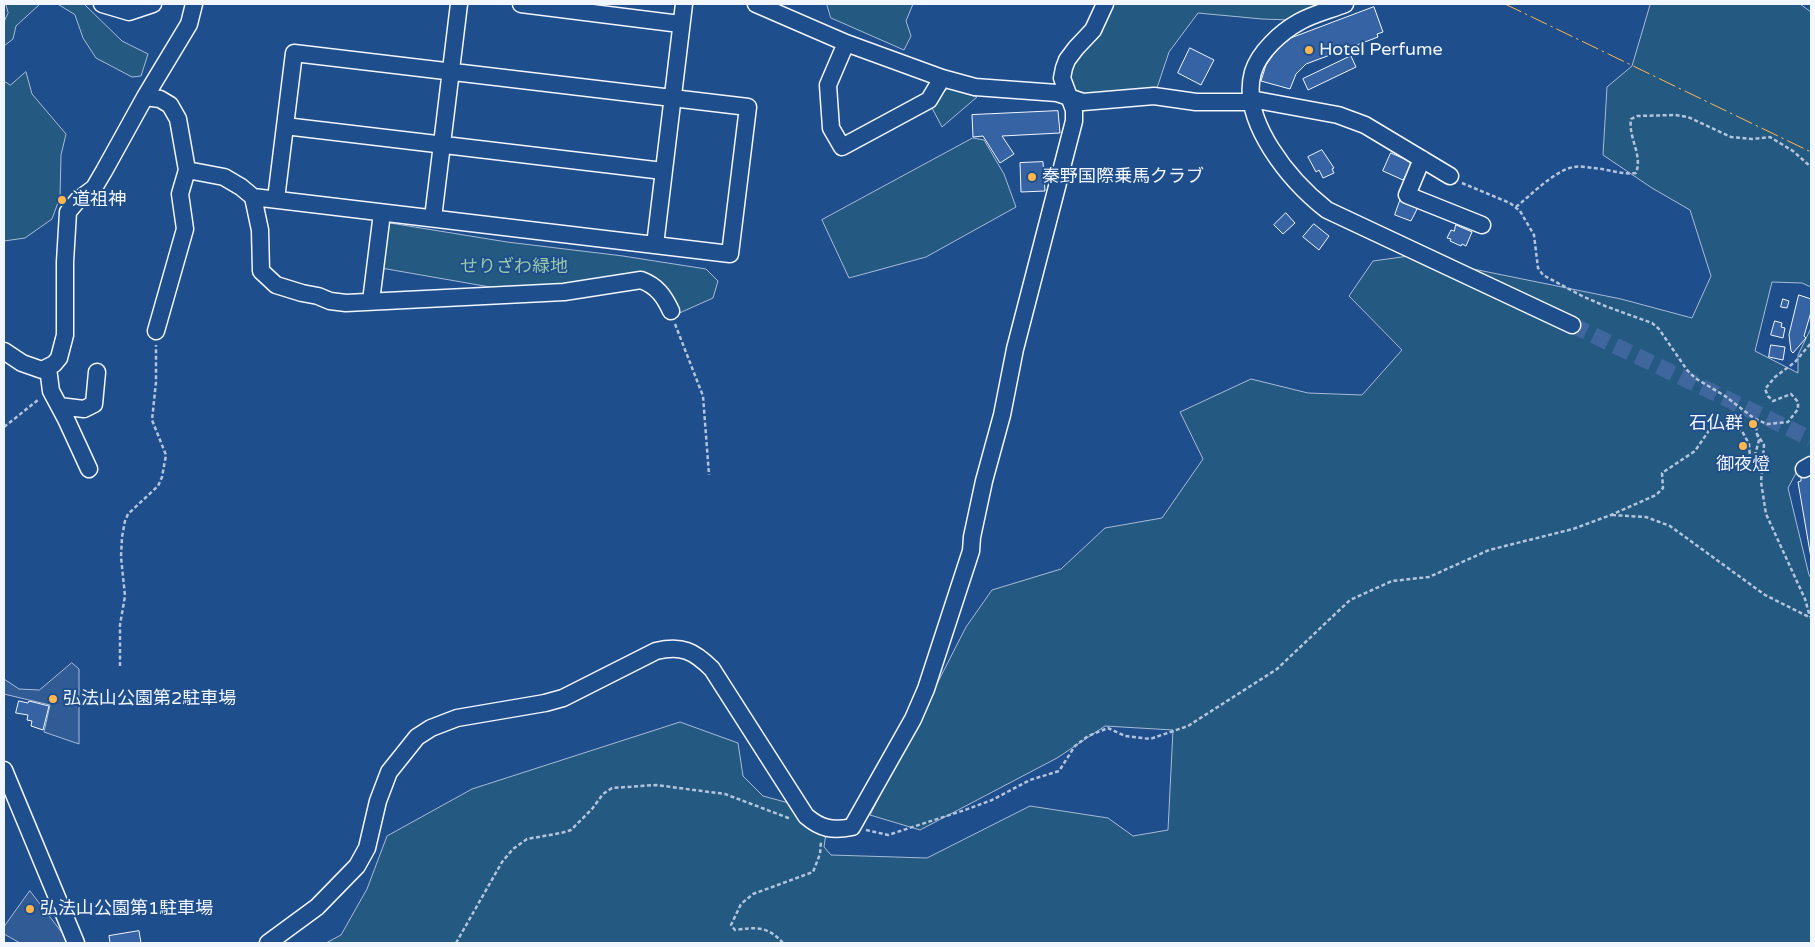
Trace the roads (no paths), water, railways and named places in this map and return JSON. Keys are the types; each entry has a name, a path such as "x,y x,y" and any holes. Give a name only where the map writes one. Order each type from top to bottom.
{"street":[{"path":"102,4 129,12 153,4"},
{"path":"4,351 22,363 42,370 54,364 59,358 65,336 65,262 68,212 78,200 94,188 126,134 145,96 189,24 194,4"},
{"path":"433,218 459,4"},
{"path":"520,4 680,24"},
{"path":"655,246 680,24 684,4"},
{"path":"756,4 846,43 942,78 974,87 1057,93 1082,102 1154,96 1196,102 1251,101 1338,115 1365,125 1450,176"},
{"path":"268,943 317,907 356,866 368,848 378,801 389,772 417,737 431,728 457,718 545,703 563,698 656,651 668,648 684,649 693,653 712,669 806,816 820,826 842,829 852,827 914,719 926,689 971,551 972,537 984,481 1002,415 1015,349 1074,121 1074,110 1062,78 1064,68 1067,60 1076,48 1093,30 1105,4"},
{"path":"1345,4 1299,22 1273,42 1259,58 1251,81 1251,101 1264,136 1275,154 1301,187 1327,210 1572,325"},
{"path":"846,43 828,85 831,128 842,147 929,100 942,78"},
{"path":"187,170 224,177 253,197 730,254 748,107 294,53 276,199"},
{"path":"145,96 160,99 170,106 178,119 187,170 180,194 185,229 156,330"},
{"path":"285,126 663,171"},
{"path":"1422,159 1408,195 1482,225"},
{"path":"253,197 260,230 262,271 276,285 330,301 346,303 490,297 564,292 642,280 652,284 663,296 670,311"},
{"path":"371,301 382,213"},
{"path":"48,368 51,391 89,469"},
{"path":"59,406 84,409 94,404 96,372"},
{"path":"4,770 76,943"}],"tunnel":[{"path":"1572,325 1811,439"}],"place":[{"name":"Hotel Perfume","path":"1309,50"},
{"name":"秦野国際乗馬クラブ","path":"1032,177"},
{"name":"道祖神","path":"62,200"},
{"name":"石仏群","path":"1753,424"},
{"name":"御夜燈","path":"1743,446"},
{"name":"弘法山公園第2駐車場","path":"53,699"},
{"name":"弘法山公園第1駐車場","path":"30,909"}],"park label":[{"name":"せりざわ緑地","path":"514,267"}]}
